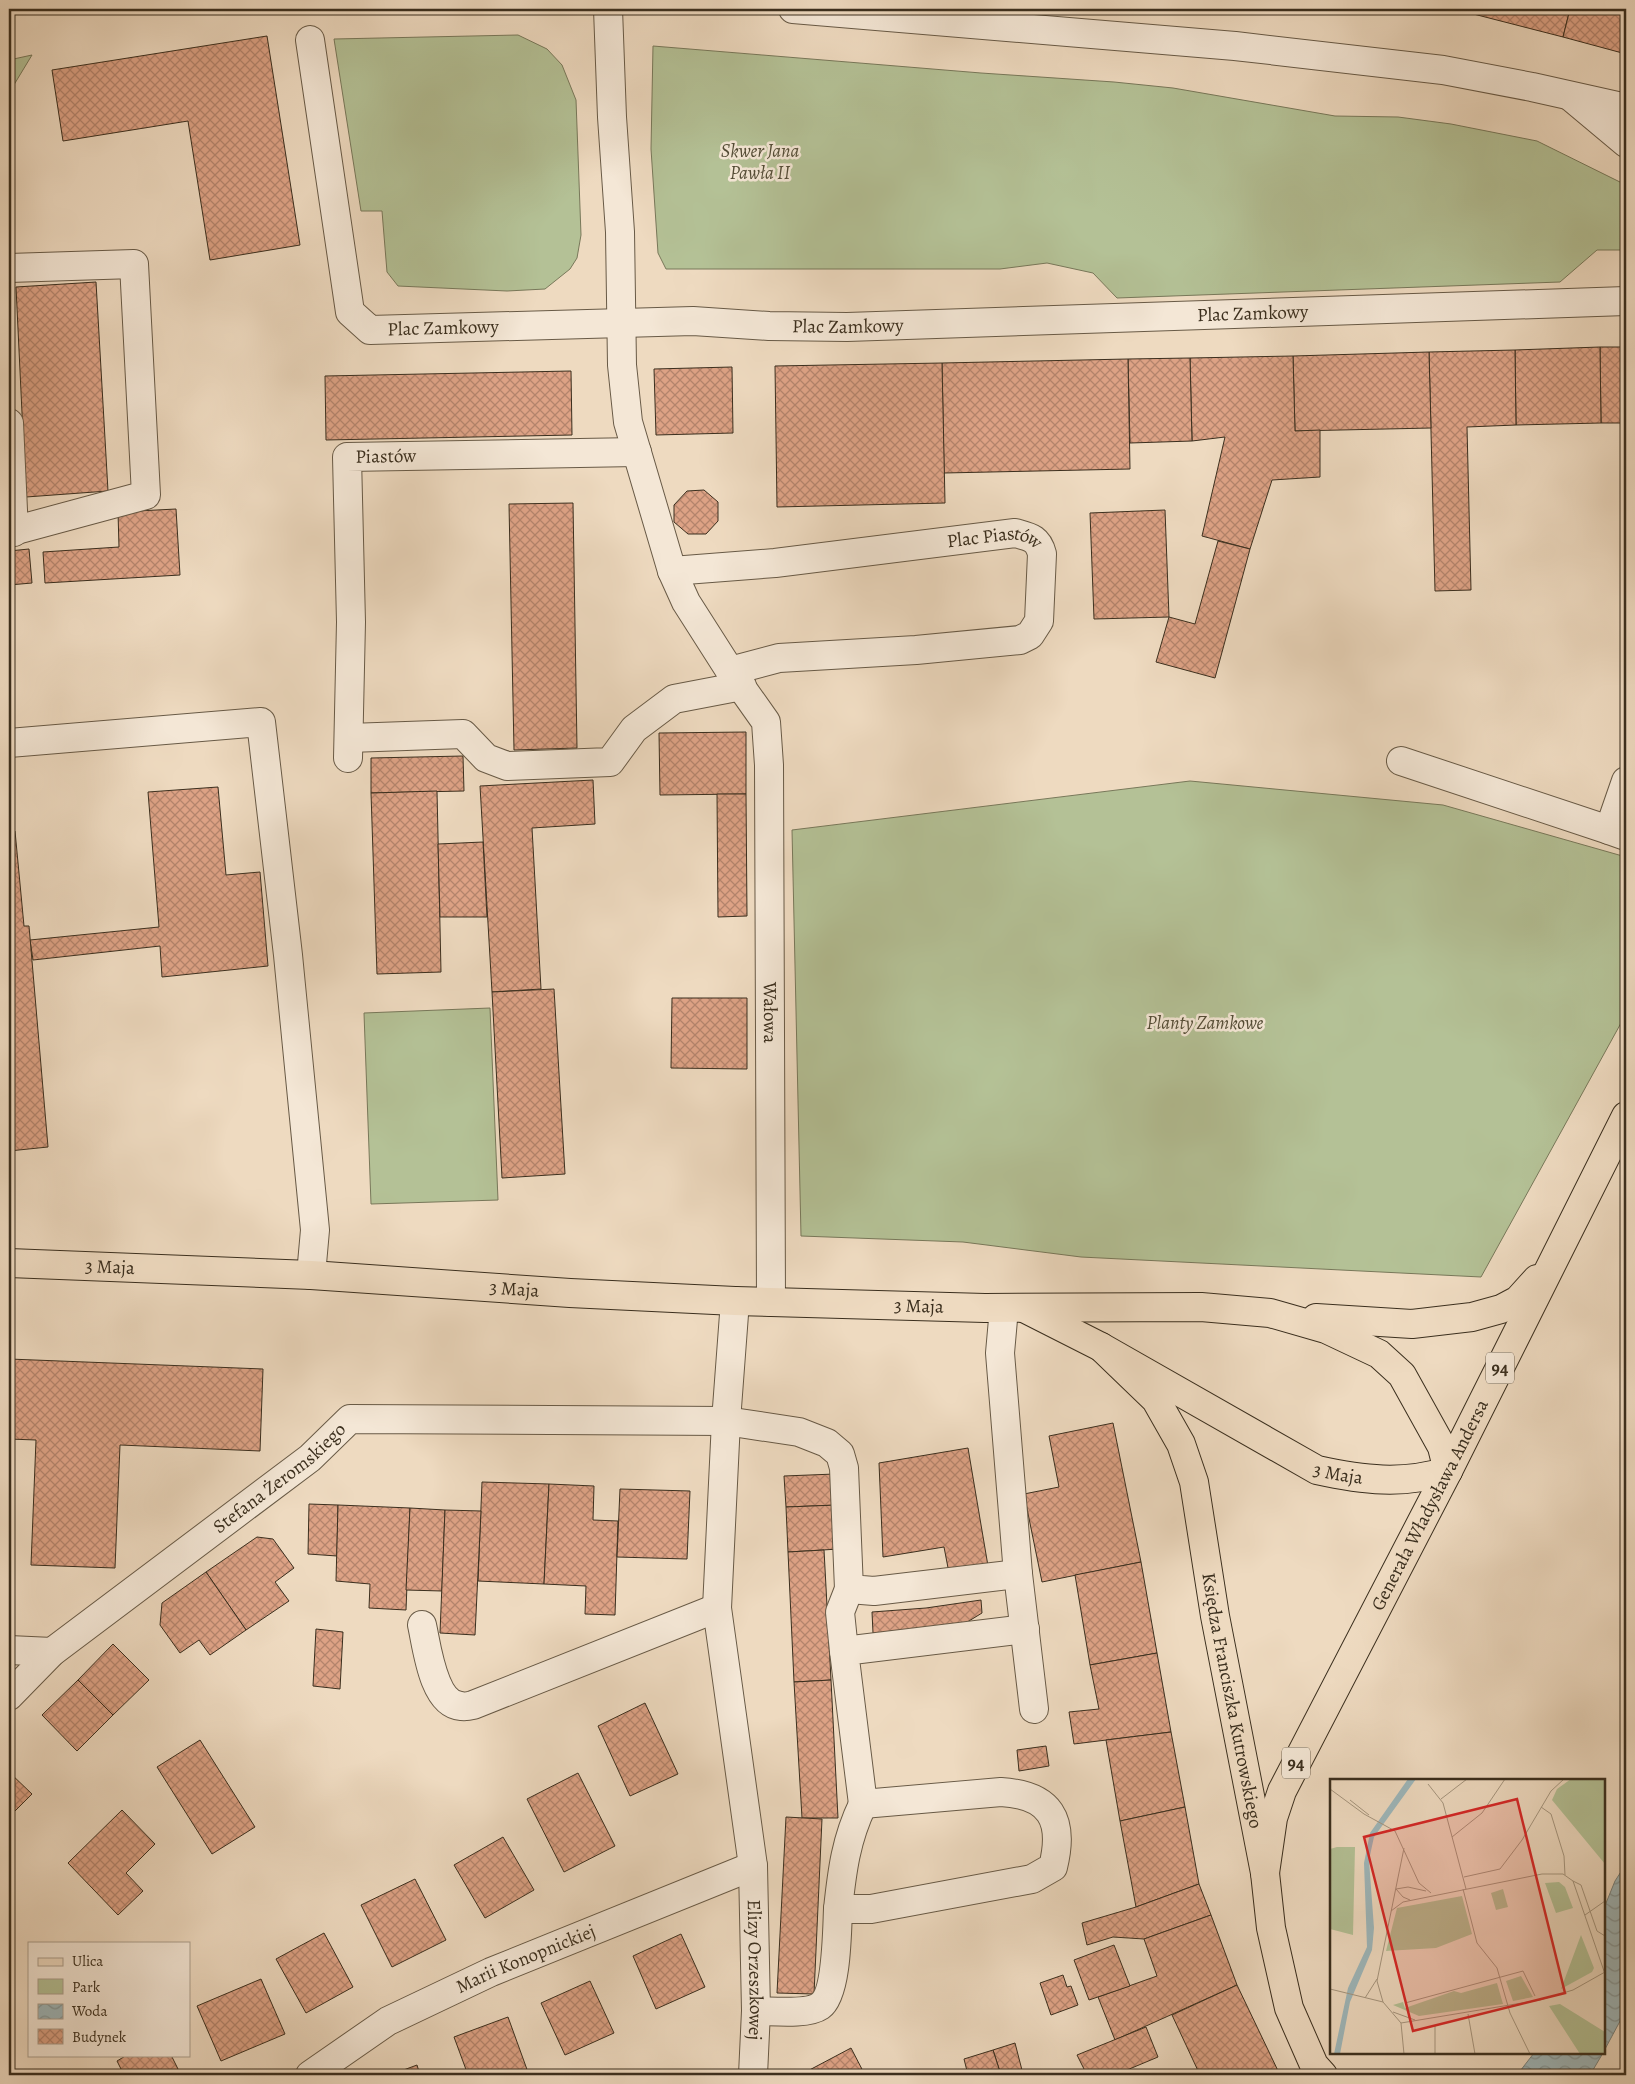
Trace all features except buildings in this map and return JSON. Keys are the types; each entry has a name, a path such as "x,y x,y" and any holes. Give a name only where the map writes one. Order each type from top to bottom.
{"main road":[{"name":"Generała Władysława Andersa","path":"1265,1872 1273,1818 1282,1791 1448,1471 1626,1116"},
{"name":"3 Maja","path":"9,1263 312,1275 570,1293 735,1301 1012,1308 1201,1307 1277,1315 1412,1324 1472,1317 1501,1309 1518,1300 1552,1264"},
{"name":"3 Maja","path":"1012,1308 1101,1347 1317,1470 1356,1478 1393,1479 1424,1478 1448,1471 1442,1447 1402,1375 1378,1354 1326,1329 1277,1315"},
{"name":"Księdza Franciszka Kutrowskiego","path":"1101,1347 1156,1400 1181,1444 1194,1482 1215,1616 1265,1872 1271,1928 1289,2008 1313,2072"}],"street":[{"path":"608,9 612,117 620,232 622,365 628,422 672,570 686,602 736,678"},
{"path":"793,9 1035,19 1235,46 1443,70 1568,94 1626,108"},
{"name":"Plac Zamkowy","path":"310,40 350,312 370,330 693,320 769,326 846,327 1626,301"},
{"path":"1568,94 1626,143"},
{"path":"9,268 134,264 146,495 11,532 9,423"},
{"name":"Piastów","path":"637,452 347,457 351,622 348,748 463,734 486,758 507,766 610,762 634,729 674,699 736,678"},
{"name":"Plac Piastów","path":"672,570 775,563 1015,533 1030,537 1039,545 1042,554 1039,621 1030,636 1020,640 916,650 779,658 736,678"},
{"name":"Wałowa","path":"736,678 766,722 769,764 771,1302"},
{"path":"9,743 261,722 288,955 316,1230 312,1275"},
{"path":"1400,761 1618,833 1626,781"},
{"name":"Elizy Orzeszkowej","path":"735,1301 726,1421 718,1608 753,1866 756,2011 753,2075"},
{"path":"1012,1308 1000,1352 1018,1574 1034,1709"},
{"name":"Stefana Żeromskiego","path":"9,1696 52,1652 310,1458 350,1420 726,1421 799,1432 827,1442 840,1454 844,1468 849,1589"},
{"path":"756,2011 810,2010 820,2006 827,1998 834,1965 838,1909 847,1844 852,1826 863,1804 840,1612 849,1589 874,1591 1018,1574"},
{"path":"422,1625 436,1686 448,1700 460,1706 473,1705 718,1608"},
{"path":"844,1651 1025,1629"},
{"path":"9,1650 52,1652"},
{"path":"838,1909 871,1909 1032,1879 1053,1867 1058,1847 1050,1811 1038,1800 1022,1794 1001,1792 863,1804"},
{"name":"Marii Konopnickiej","path":"310,2075 388,2021 482,1976 753,1866"}],"green space":[{"path":"518,35 547,49 562,65 576,100 581,235 577,258 570,269 545,289 507,291 398,286 387,272 382,211 361,211 334,39"},
{"name":"Skwer Jana Pawła II","path":"653,46 1173,88 1335,116 1398,117 1451,124 1537,141 1626,185 1626,250 1597,250 1560,282 1117,298 1093,273 1047,263 1000,269 666,269 658,253 651,149"},
{"path":"32,55 9,93 9,60"},
{"name":"Planty Zamkowe","path":"1190,781 1443,805 1626,857 1626,1014 1481,1277 1081,1257 963,1242 801,1236 792,830"},
{"path":"490,1008 498,1200 371,1204 364,1013"}],"water":[{"path":"1626,1864 1626,2010 1605,2049 1605,1906 1615,1881"},
{"path":"1533,2054 1602,2054 1590,2075 1517,2075"}]}
